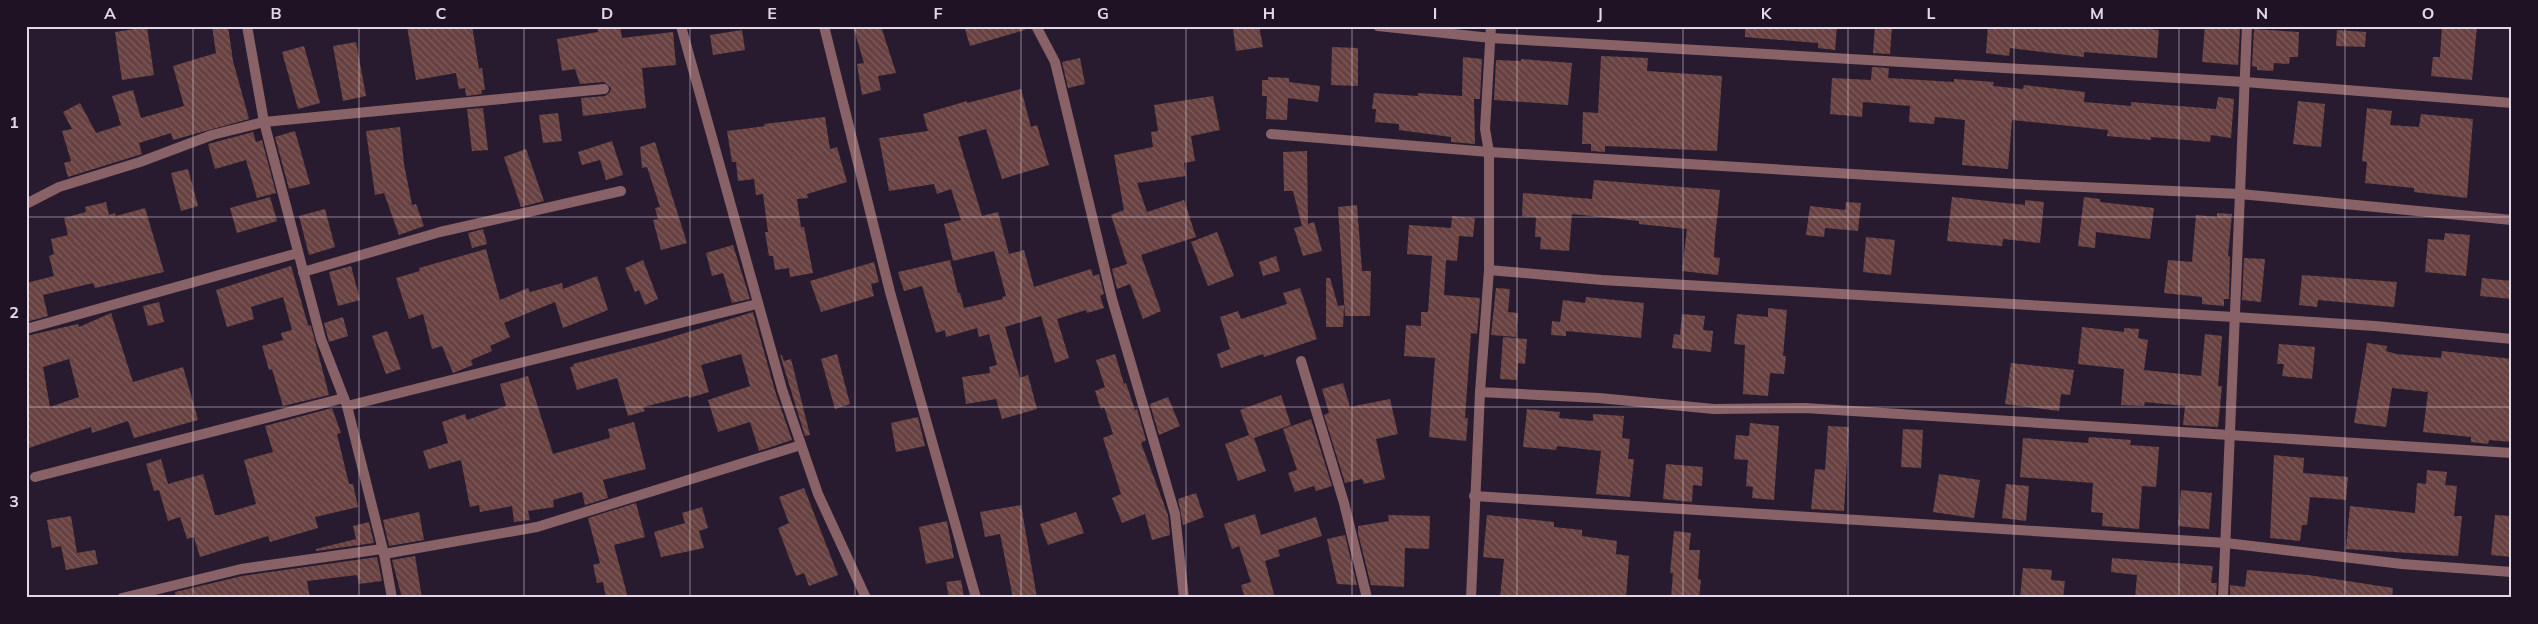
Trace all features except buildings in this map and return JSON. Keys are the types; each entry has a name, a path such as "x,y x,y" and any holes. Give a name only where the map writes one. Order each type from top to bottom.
{"street":[{"path":"247,26 264,122 321,339 346,402 383,551 392,598"},
{"path":"681,26 757,304 801,445 818,494 866,598"},
{"path":"824,26 890,292 976,598"},
{"path":"1036,26 1055,62 1112,299 1176,514 1184,598"},
{"path":"1378,26 1491,38 2245,82 2512,103"},
{"path":"1471,598 1474,496 1489,270 1489,152 1485,129 1491,26"},
{"path":"2223,598 2247,26"},
{"path":"26,204 59,186 140,162 212,135 264,122 604,89"},
{"path":"1271,134 1489,152 2018,184 2240,194 2512,220"},
{"path":"303,272 440,232 621,191"},
{"path":"26,329 298,253"},
{"path":"1489,270 1622,281 2234,316 2375,326 2512,339"},
{"path":"35,477 757,304"},
{"path":"1301,361 1344,503 1367,598"},
{"path":"1480,392 1599,398 1714,409 1805,408 2512,453"},
{"path":"122,598 241,569 383,551 536,527 801,445"},
{"path":"1474,496 2226,543 2402,564 2512,572"}]}
